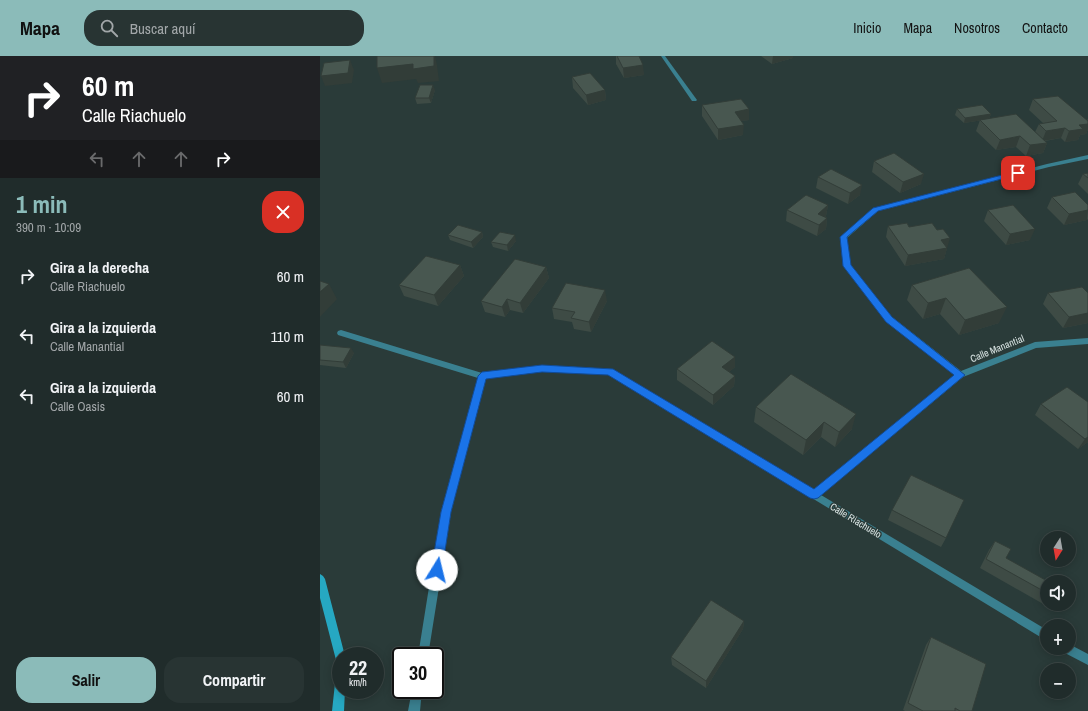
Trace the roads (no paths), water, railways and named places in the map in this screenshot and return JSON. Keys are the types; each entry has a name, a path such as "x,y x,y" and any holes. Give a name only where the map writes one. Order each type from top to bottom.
{"street":[{"path":"664,56 694,100"},
{"path":"960,375 889,319 847,266 844,237 876,210 1049,165 1088,157"},
{"path":"341,332 482,376 446,512 424,647"},
{"name":"Calle Manantial","path":"814,495 960,375 1035,345 1088,341"},
{"name":"Calle Riachuelo","path":"482,376 542,368 609,371 1040,632"},
{"path":"320,579 338,647"},
{"path":"1076,653 1088,660"},
{"path":"338,711 339,699"},
{"path":"414,711 416,699"}]}
